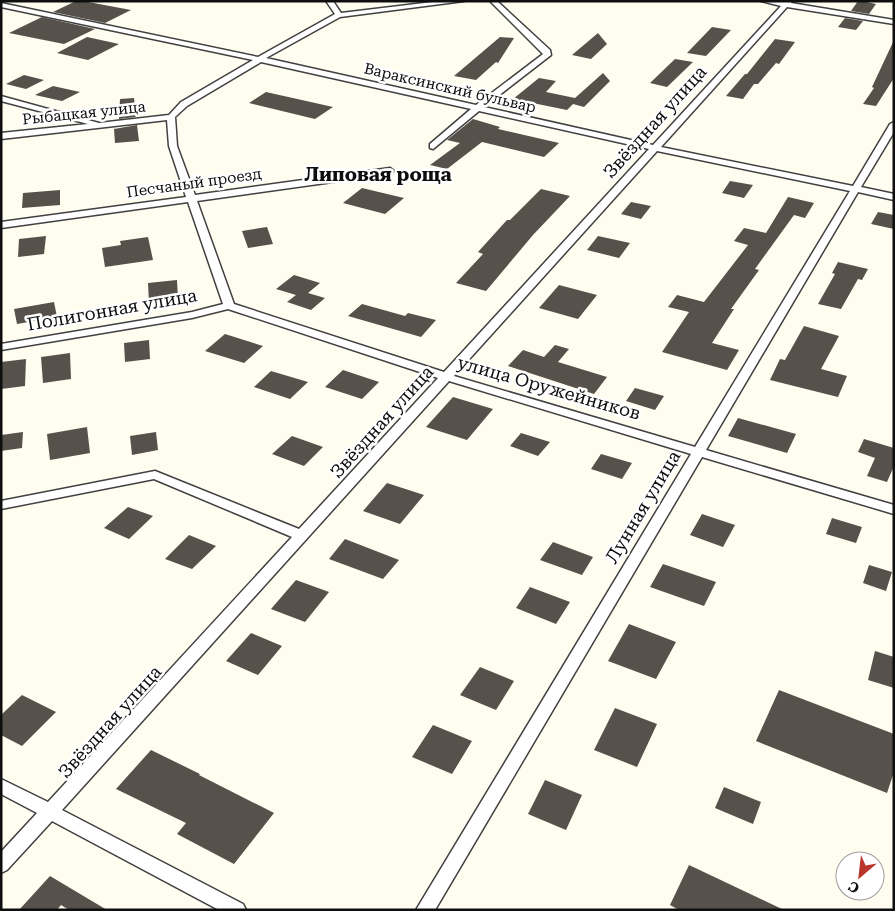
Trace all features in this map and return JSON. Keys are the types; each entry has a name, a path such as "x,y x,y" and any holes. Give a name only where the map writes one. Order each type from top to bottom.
{"street":[{"path":"329,1 339,15"},
{"path":"229,306 173,146 170,116 206,90 339,15 461,1"},
{"path":"433,146 477,108 547,55 547,52 492,1"},
{"path":"764,1 787,3 894,22"},
{"name":"Звёздная улица","path":"1,865 787,3"},
{"name":"Вараксинский бульвар","path":"1,5 260,59 655,148 894,198"},
{"path":"1,98 102,124"},
{"name":"Рыбацкая улица","path":"1,136 170,116"},
{"name":"Лунная улица","path":"425,910 894,124"},
{"name":"Песчаный проезд","path":"1,225 390,172"},
{"name":"улица Оружейников","path":"229,306 447,376 894,510"},
{"name":"Полигонная улица","path":"1,347 192,315 229,306"},
{"path":"1,505 155,475 302,536"},
{"path":"1,786 236,910"}],"building":[{"path":"76,1 131,10 105,23 53,12"},
{"path":"858,1 876,4 869,14 851,11"},
{"path":"42,17 95,29 64,44 9,33"},
{"path":"845,18 863,21 856,30 838,27"},
{"path":"712,27 731,30 706,56 687,53"},
{"path":"598,33 607,44 591,59 572,55"},
{"path":"87,37 119,44 88,60 57,53"},
{"path":"500,37 514,38 498,63 496,62 476,80 454,76"},
{"path":"775,39 795,42 779,64 776,63 758,84 754,84 743,99 726,96 747,74"},
{"path":"894,40 894,78 876,106 863,104 874,88 872,87"},
{"path":"675,59 693,62 667,87 650,83"},
{"path":"603,73 610,81 584,107 573,104 567,110 513,99 539,78 556,81 546,92 575,98"},
{"path":"24,75 44,80 26,89 6,84"},
{"path":"53,86 80,92 62,101 35,95"},
{"path":"266,92 333,107 315,119 249,103"},
{"path":"134,98 136,117 119,119 120,99"},
{"path":"473,119 500,127 498,129 559,143 544,157 482,142 447,169 430,165 460,143 447,140"},
{"path":"137,125 139,141 115,143 114,129"},
{"path":"730,181 753,185 744,198 722,193"},
{"path":"362,188 404,198 385,214 343,203"},
{"path":"541,189 570,196 533,235 486,291 456,283 483,254 478,252 507,220 510,220"},
{"path":"60,190 60,205 22,208 23,193"},
{"path":"788,197 814,203 805,218 794,215 755,269 759,270 731,309 734,309 712,343 739,350 727,370 662,352 689,312 668,307 677,295 704,302 748,245 734,241 744,228 766,233"},
{"path":"631,202 651,206 641,219 621,214"},
{"path":"878,212 894,215 894,229 871,224"},
{"path":"267,227 273,244 248,248 242,231"},
{"path":"46,236 44,254 18,257 19,239"},
{"path":"598,236 630,243 619,258 587,250"},
{"path":"148,237 153,260 105,267 102,248 121,245 120,241"},
{"path":"838,262 868,269 862,280 858,279 841,309 818,304 835,274 832,273"},
{"path":"294,275 320,283 308,293 325,298 311,310 287,302 296,295 276,289"},
{"path":"177,280 178,300 149,303 148,283"},
{"path":"559,285 597,295 578,319 539,308"},
{"path":"54,302 57,317 17,324 14,309"},
{"path":"362,304 405,316 408,313 436,320 421,337 348,316"},
{"path":"804,326 839,336 821,369 847,376 838,397 770,380 780,359 785,360"},
{"path":"225,334 263,346 244,363 205,351"},
{"path":"149,340 150,359 125,362 124,343"},
{"path":"555,345 569,349 558,362 607,377 594,394 508,366 523,350 544,357"},
{"path":"70,353 71,379 43,383 41,357"},
{"path":"26,359 25,386 1,389 1,362"},
{"path":"343,370 379,382 362,399 325,387"},
{"path":"271,371 308,382 290,399 254,387"},
{"path":"635,388 664,396 655,410 626,401"},
{"path":"453,397 493,409 467,440 426,427"},
{"path":"738,418 796,434 787,453 728,436"},
{"path":"87,427 90,453 50,460 47,434"},
{"path":"23,432 22,448 1,451 1,435"},
{"path":"156,432 158,450 132,455 130,436"},
{"path":"521,433 550,442 538,456 510,446"},
{"path":"292,436 323,447 304,466 272,454"},
{"path":"864,439 894,448 894,466 887,482 867,476 875,458 858,452"},
{"path":"601,454 632,463 622,479 591,469"},
{"path":"387,483 424,495 400,524 363,511"},
{"path":"128,507 153,516 129,539 104,528"},
{"path":"702,514 735,525 723,547 690,535"},
{"path":"832,518 862,527 856,543 826,534"},
{"path":"189,535 216,546 192,569 165,559"},
{"path":"345,539 399,560 383,579 329,559"},
{"path":"553,542 593,557 582,575 540,560"},
{"path":"663,564 716,582 704,606 650,587"},
{"path":"869,565 892,572 886,591 863,583"},
{"path":"296,580 329,592 305,622 271,609"},
{"path":"530,587 570,602 556,624 516,608"},
{"path":"629,624 676,642 656,679 608,661"},
{"path":"251,633 282,646 258,675 226,661"},
{"path":"875,651 894,657 894,688 868,680"},
{"path":"480,667 514,681 496,710 460,695"},
{"path":"779,690 894,734 894,772 887,793 756,741"},
{"path":"22,695 56,712 22,746 1,735 1,715"},
{"path":"615,708 657,724 637,767 594,750"},
{"path":"433,725 472,741 452,774 412,757"},
{"path":"151,750 274,813 234,864 177,834 186,823 116,789"},
{"path":"545,780 582,795 566,830 528,814"},
{"path":"724,787 761,802 753,824 715,808"},
{"path":"689,865 784,910 679,910 670,905"},
{"path":"50,876 107,910 69,910 61,905 57,910 19,910"}],"district":[{"name":"Липовая роща","path":"378,174"}]}
